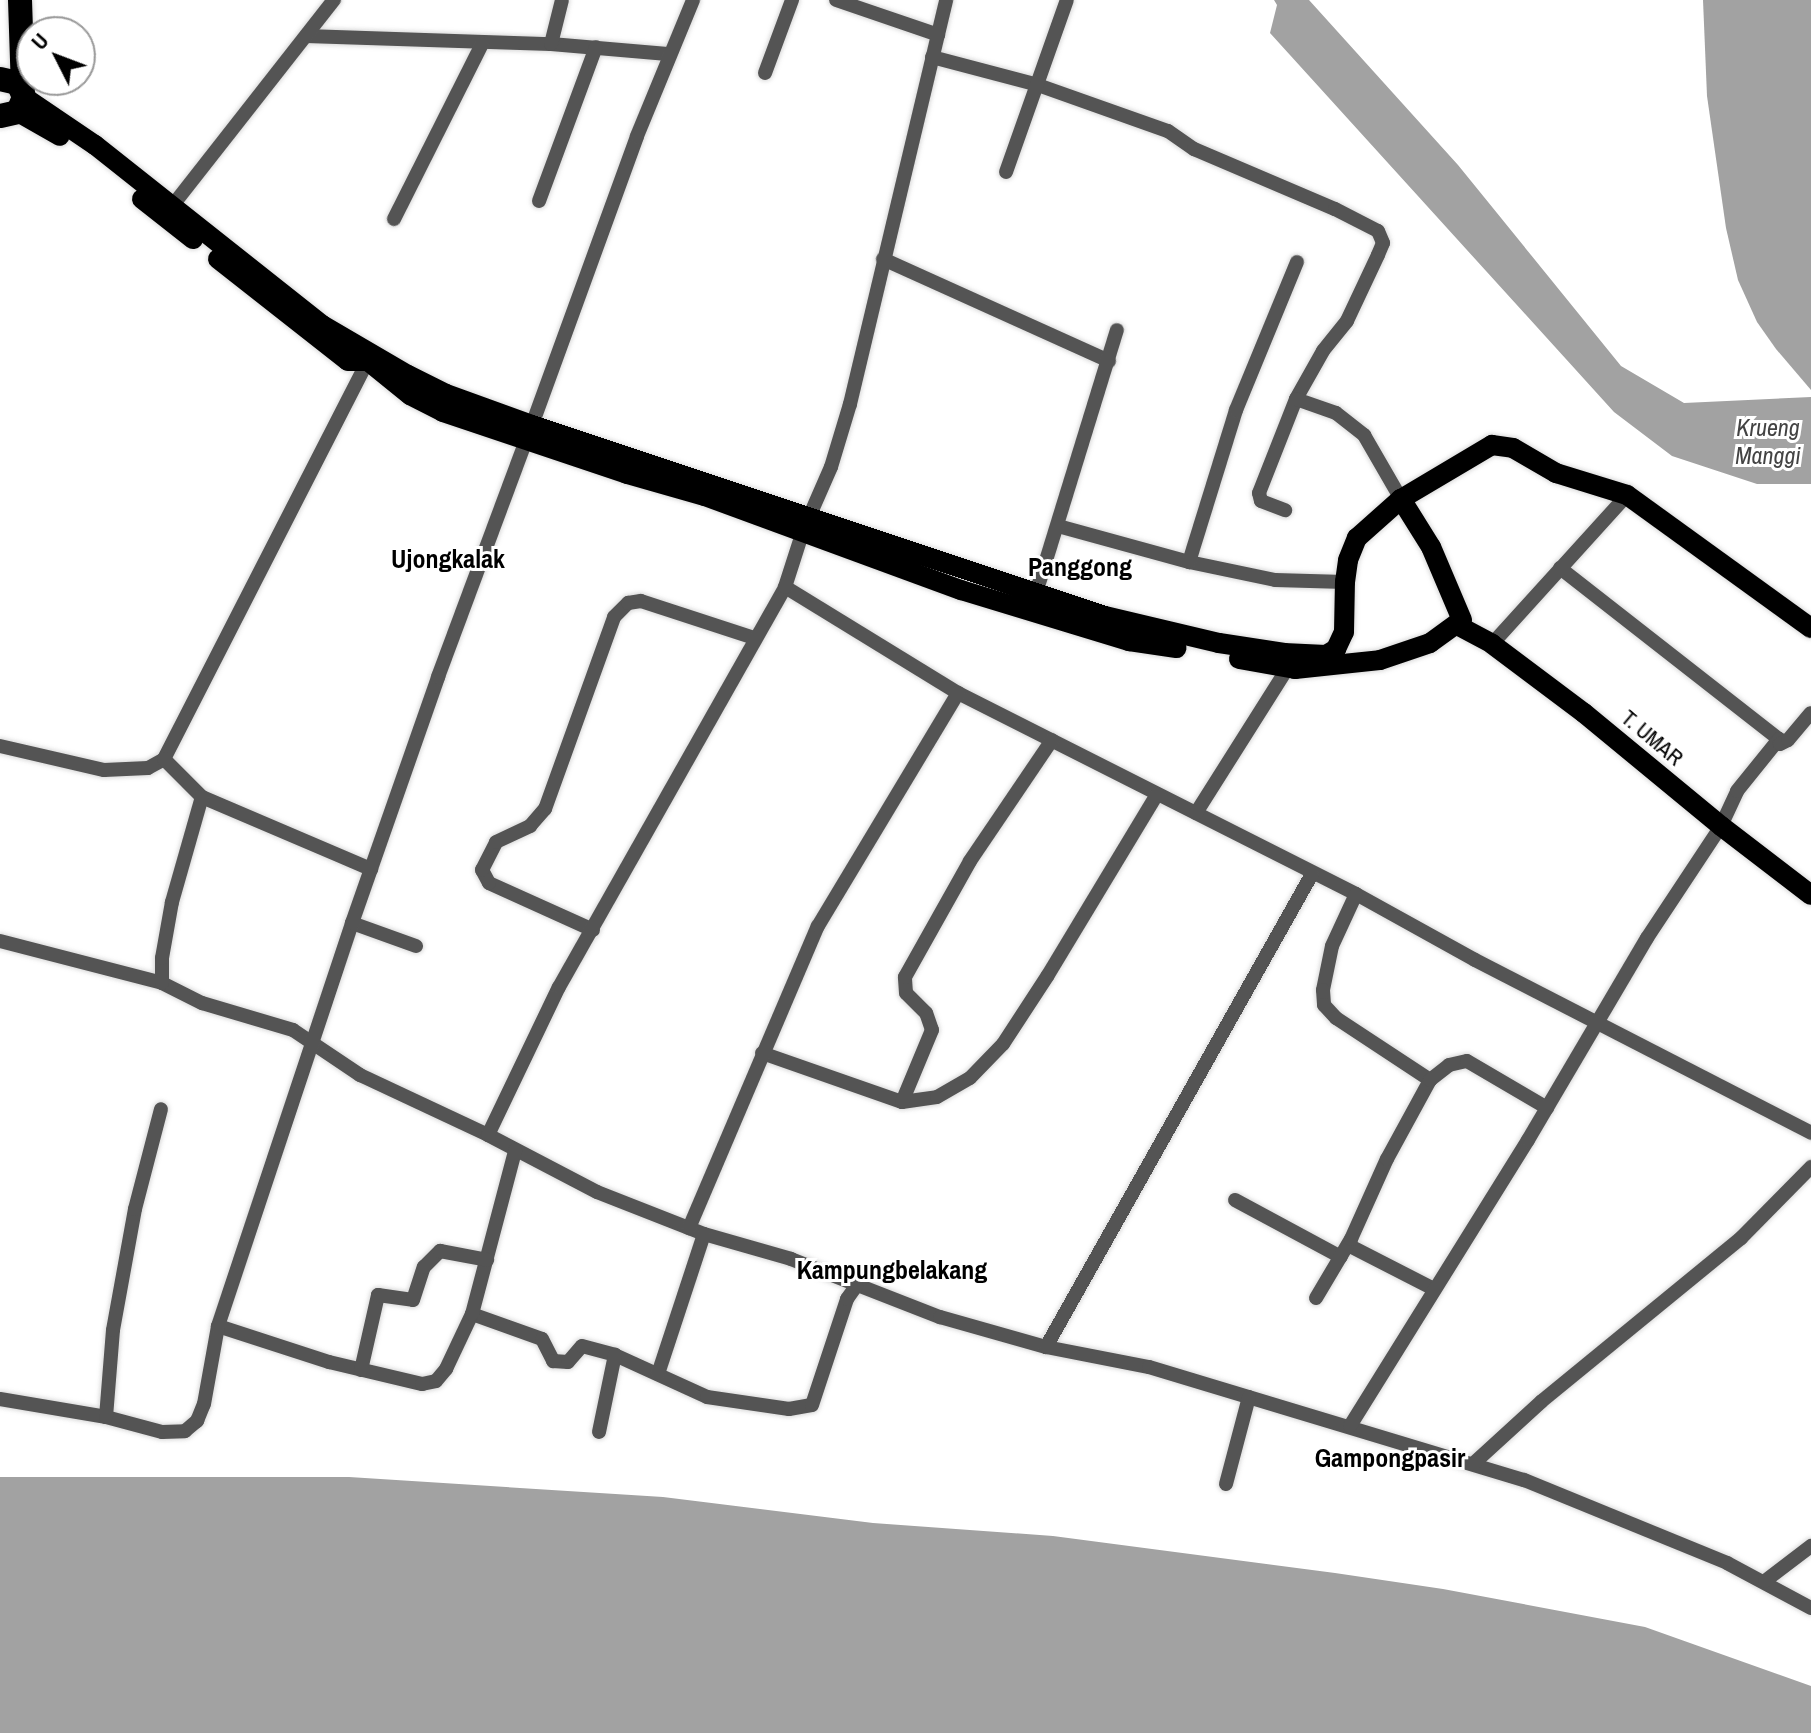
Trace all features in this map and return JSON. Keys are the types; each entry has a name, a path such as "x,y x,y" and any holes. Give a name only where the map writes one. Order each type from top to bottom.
{"highway":[{"path":"12,108 20,0"},
{"path":"0,79 12,79 12,108"}],"main road":[{"path":"12,108 173,205 303,310 352,345 529,433"},
{"path":"12,108 78,148 348,361 368,361 410,395 428,405 529,433 808,524 1155,631 1320,656 1336,649 1342,640 1348,560 1357,538 1401,499 1492,445 1513,448 1556,473 1627,495 1811,628"},
{"path":"808,524 961,590 1055,620 1129,641 1287,669 1380,660 1430,643 1462,620 1418,520 1401,499"},
{"name":"T. UMAR","path":"1457,625 1492,644 1584,713 1721,826 1811,895"}],"street":[{"path":"173,205 334,0"},
{"path":"551,44 562,0"},
{"path":"0,1399 106,1417 162,1432 192,1427 204,1404 218,1326 352,923 668,54 693,0"},
{"path":"765,73 792,0"},
{"path":"836,0 938,35"},
{"path":"488,1135 559,987 785,587 850,404 946,0"},
{"path":"1006,172 1067,0"},
{"path":"306,36 551,44 668,54"},
{"path":"394,219 482,44"},
{"path":"539,201 596,47"},
{"path":"932,57 1035,84 1168,131 1194,149 1346,213 1378,231 1382,239 1381,249 1347,321 1323,351 1296,399 1258,497 1285,510"},
{"path":"883,259 1109,361"},
{"path":"1189,562 1236,410 1297,262"},
{"path":"1036,593 1117,330"},
{"path":"0,746 104,770 148,768 164,759 368,361"},
{"path":"1296,399 1336,413 1364,435 1401,499"},
{"path":"1492,644 1627,495"},
{"path":"1058,526 1189,562 1275,580 1345,582"},
{"path":"1560,568 1779,739 1780,744 1788,740 1811,713"},
{"path":"785,587 958,693 1356,894 1475,960 1811,1133"},
{"path":"593,930 496,887 485,879 482,870 496,842 530,826 545,809 614,617 628,603 641,601 754,638"},
{"path":"1196,813 1287,669"},
{"path":"689,1228 818,926 958,693"},
{"path":"1350,1426 1547,1108 1597,1021 1721,826 1737,791 1779,739"},
{"path":"902,1102 932,1030 926,1013 906,993 905,977 970,861 1052,740"},
{"path":"164,759 202,797 371,869"},
{"path":"762,1053 902,1102 937,1097 970,1078 989,1060 1048,975 1157,794"},
{"path":"162,983 162,958 172,902 202,797"},
{"path":"1046,1347 1312,874"},
{"path":"1356,894 1332,946 1323,990 1324,1005 1336,1018 1430,1080"},
{"path":"352,923 416,946"},
{"path":"0,941 162,983 202,1003 293,1030 360,1075 488,1135 597,1192 704,1234 791,1259 940,1317 1046,1347 1149,1367 1473,1464 1609,1513 1765,1581 1811,1608"},
{"path":"1316,1298 1344,1251 1387,1159 1430,1080 1449,1065 1467,1061 1547,1108"},
{"path":"106,1417 113,1330 135,1209 161,1109"},
{"path":"218,1326 361,1370 422,1384 436,1381 446,1369 472,1314 515,1151"},
{"path":"1473,1464 1542,1401 1741,1238 1811,1167"},
{"path":"1235,1200 1434,1289"},
{"path":"658,1374 704,1234"},
{"path":"361,1370 378,1295 413,1300 424,1267 440,1251 487,1260"},
{"path":"472,1314 542,1339 553,1361 568,1362 580,1346 615,1355 707,1397 789,1409 812,1405 847,1299 856,1286"},
{"path":"599,1432 615,1355"},
{"path":"1226,1484 1249,1397"},
{"path":"1765,1581 1811,1546"}],"water":[{"name":"Krueng Manggi","path":"1274,0 1309,0 1458,165 1621,366 1684,403 1811,397 1811,484 1757,484 1672,456 1614,412 1270,33 1277,5"},
{"path":"1703,0 1811,0 1811,390 1757,322 1738,280 1726,228 1707,96"},
{"path":"0,1477 349,1477 663,1497 873,1523 1053,1536 1335,1573 1443,1589 1645,1627 1811,1686 1811,1733 0,1733"}],"district":[{"name":"Ujongkalak","path":"448,559"},
{"name":"Panggong","path":"1080,567"},
{"name":"Kampungbelakang","path":"892,1270"},
{"name":"Gampongpasir","path":"1390,1458"}]}
